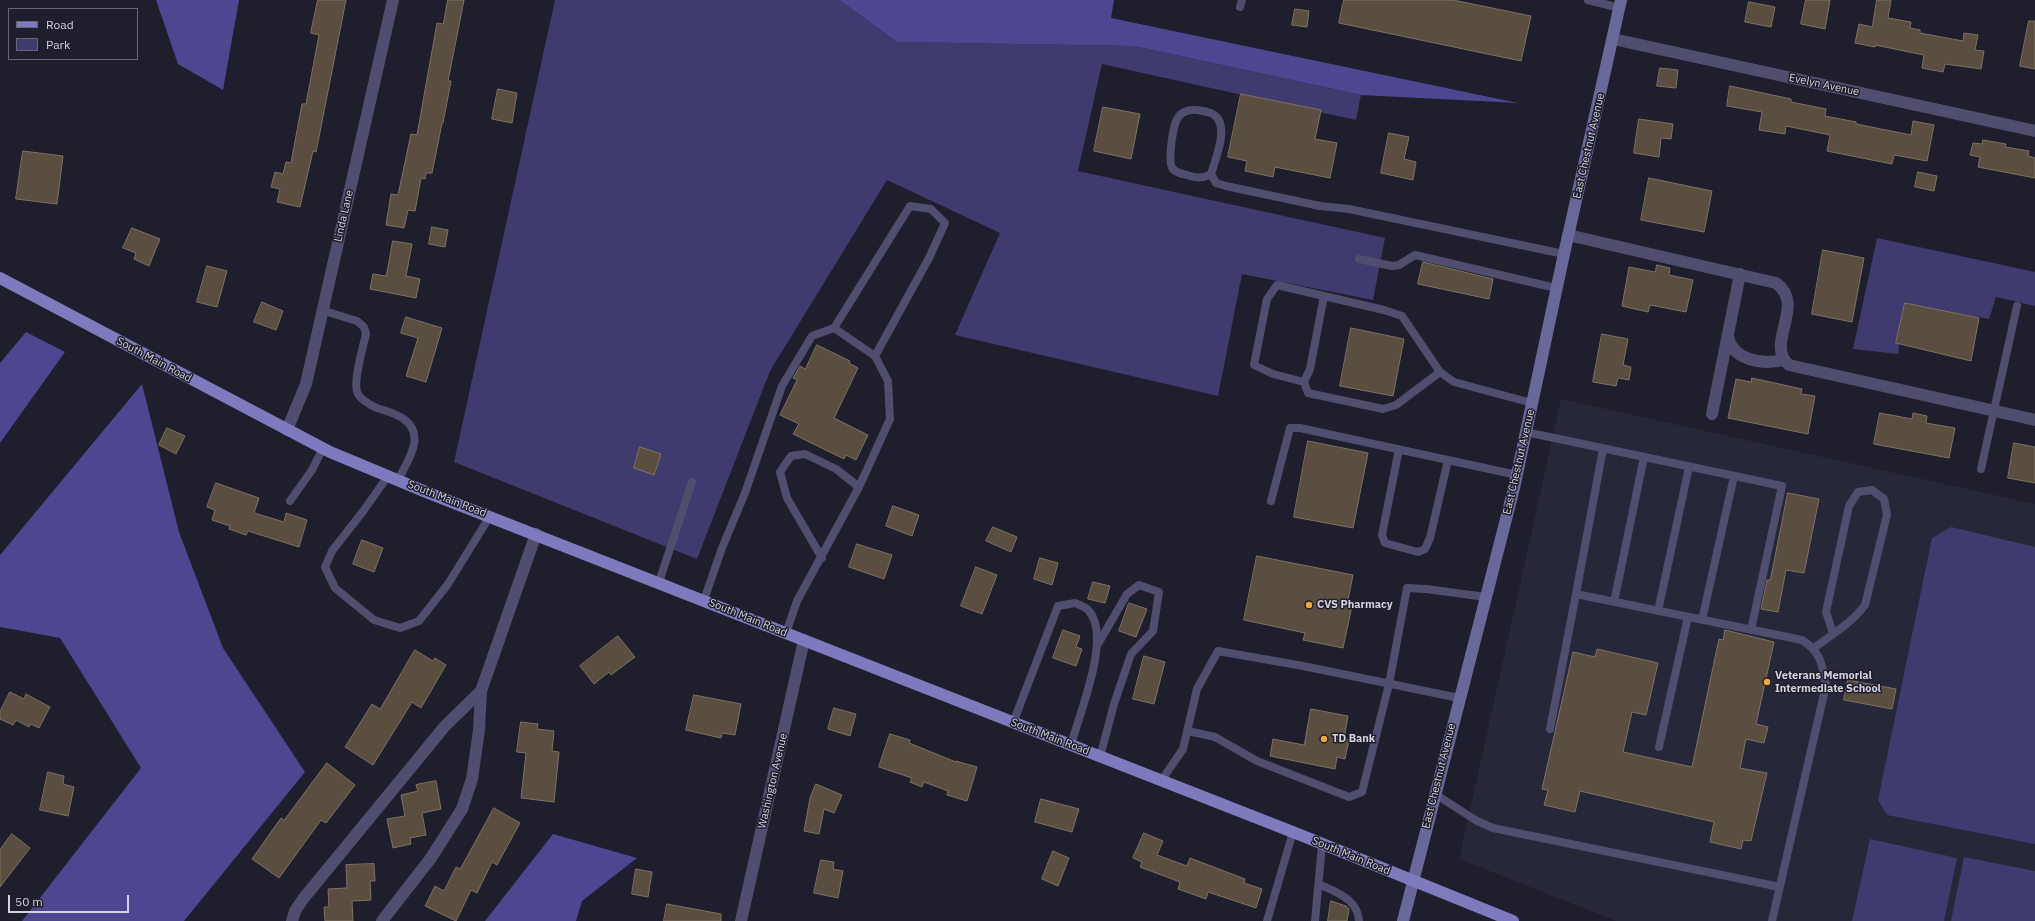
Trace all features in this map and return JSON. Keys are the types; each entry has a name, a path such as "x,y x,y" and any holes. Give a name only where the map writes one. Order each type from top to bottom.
{"main road":[{"name":"South Main Road","path":"0,278 287,430 323,448 393,478 1293,832 1513,921"}],"street":[{"name":"Linda Lane","path":"287,430 296,413 306,384 321,310 393,0"},
{"name":"East Chestnut Avenue","path":"1403,921 1412,880 1517,475 1556,288 1620,4"},
{"name":"Evelyn Avenue","path":"1613,39 2035,131"},
{"path":"1568,235 1776,283 1782,287 1786,293 1788,302 1780,349 1783,360 1789,365 2035,420"},
{"path":"1712,414 1740,274"},
{"path":"1728,332 1731,347 1742,356 1772,362 1783,360"},
{"path":"382,921 431,858 462,809 472,779 479,730 481,691 536,534"},
{"name":"Washington Avenue","path":"741,921 804,640"},
{"path":"292,921 295,911 303,899 445,726 481,691"}],"lane":[{"path":"1588,0 1620,4"},
{"path":"1211,174 1203,178 1195,178 1179,173 1173,169 1170,162 1176,122 1181,114 1187,111 1201,110 1214,114 1220,119 1222,126 1211,174 1216,182 1226,186 1320,206 1349,209 1564,254"},
{"path":"704,600 782,386 812,336 834,328 910,206 931,209 945,223 929,258 875,356"},
{"path":"1359,259 1392,266 1399,265 1415,255 1556,288"},
{"path":"1304,382 1273,374 1254,365 1266,299 1277,285 1384,310 1402,316 1440,372 1454,382 1532,403"},
{"path":"1324,296 1310,369 1304,382 1308,393 1383,409 1396,405 1440,372"},
{"path":"1981,469 2017,306"},
{"path":"321,310 357,321 364,327 366,334 356,382 357,394 367,403 404,419 413,428 416,438 414,446 393,478 364,510 332,551 325,567 335,588 374,620 400,628 419,621 448,584 490,516"},
{"path":"786,633 797,601 822,558 859,487 890,419 888,381 875,356 834,328"},
{"path":"1271,501 1290,428 1300,428 1517,475"},
{"path":"1526,432 1782,486 1751,630"},
{"path":"290,501 312,470 323,448"},
{"path":"1399,449 1382,535 1385,544 1418,552 1425,549 1430,538 1448,460"},
{"path":"1550,729 1603,449"},
{"path":"822,558 787,498 780,472 791,456 805,454 836,469 859,487"},
{"path":"1614,602 1644,457"},
{"path":"1658,611 1689,467"},
{"path":"1702,620 1734,476"},
{"path":"659,582 692,482"},
{"path":"1814,648 1857,616 1865,605 1887,516 1884,499 1872,490 1858,492 1849,506 1826,612 1833,633"},
{"path":"1098,644 1127,594 1139,585 1159,592 1153,631 1131,654 1114,704 1100,757"},
{"path":"1188,731 1215,737 1257,761 1349,797 1362,792 1389,684 1406,588 1426,589 1486,597"},
{"path":"1576,594 1802,640 1814,648 1822,664 1826,685 1772,921"},
{"path":"1013,723 1058,606 1076,603 1089,611 1096,628 1098,644 1095,664 1070,745"},
{"path":"1659,746 1688,617"},
{"path":"1161,781 1183,749 1198,689 1218,651 1303,666 1459,698"},
{"path":"1435,794 1477,821 1493,828 1780,887"},
{"path":"1267,921 1293,832"},
{"path":"1315,921 1322,845"},
{"path":"1319,884 1350,901 1358,910 1359,921"}],"shaded area":[{"path":"156,0 239,0 223,90 178,64"},
{"path":"839,0 1114,0 1111,18 1518,103 1361,95 1134,46 897,42"},
{"path":"26,332 65,352 0,443 0,363"},
{"path":"142,384 179,532 223,648 305,772 184,921 22,921 141,768 60,638 0,627 0,555"},
{"name":"Veterans Memorial Intermediate School","path":"1561,399 2035,504 2035,921 1616,921 1459,859"},
{"path":"553,834 637,858 582,901 576,921 485,921"}],"green space":[{"path":"555,0 839,0 897,42 1134,46 1361,95 1356,120 1102,64 1078,171 1385,238 1373,300 1242,274 1218,396 955,335 1000,233 887,180 770,371 697,559 454,462"},
{"path":"1877,238 2035,272 2035,306 1996,297 1989,319 1905,305 1898,354 1853,349"},
{"path":"1951,527 2035,547 2035,844 1887,815 1878,800 1932,538"},
{"path":"1870,839 1957,858 1944,921 1852,921"},
{"path":"1964,857 2035,871 2035,921 1951,921"}],"building":[{"path":"318,0 346,0 316,152 313,151 300,207 277,202 280,189 271,187 275,172 283,174 286,162 291,163 302,104 306,104 319,35 311,33"},
{"path":"448,0 464,0 448,81 451,81 432,173 426,173 425,179 421,178 415,211 408,210 404,228 386,225 391,194 398,195 411,134 417,135 437,23 443,24"},
{"path":"1344,0 1453,0 1531,16 1521,61 1339,23"},
{"path":"1806,0 1830,0 1825,29 1801,24"},
{"path":"1877,0 1891,0 1888,18 1911,22 1910,28 1920,30 1920,33 1963,41 1964,33 1978,35 1975,50 1984,51 1981,69 1945,64 1943,72 1922,68 1924,55 1875,45 1875,47 1855,43 1859,24 1872,27"},
{"path":"1749,2 1775,7 1771,27 1745,22"},
{"path":"1295,9 1309,11 1307,27 1292,25"},
{"path":"2029,21 2035,21 2035,69 2020,66"},
{"path":"1660,68 1678,70 1676,88 1657,86"},
{"path":"1730,86 1791,99 1791,102 1826,109 1825,116 1911,135 1913,121 1934,125 1927,161 1894,155 1892,164 1827,151 1830,135 1786,126 1785,134 1759,130 1762,112 1727,106"},
{"path":"498,89 517,93 512,123 492,119"},
{"path":"1241,94 1321,110 1315,139 1337,143 1330,178 1275,167 1273,177 1245,171 1247,161 1228,157"},
{"path":"1103,107 1140,114 1131,159 1094,151"},
{"path":"1639,119 1673,124 1671,139 1661,138 1659,157 1634,153"},
{"path":"1389,133 1409,137 1404,159 1416,162 1413,180 1381,173"},
{"path":"1983,140 2006,144 2005,147 2029,151 2028,156 2035,158 2035,178 1978,167 1980,157 1970,155 1973,143 1982,144"},
{"path":"23,151 63,156 57,204 16,199"},
{"path":"1918,172 1937,176 1934,191 1915,187"},
{"path":"1649,178 1712,191 1704,232 1641,220"},
{"path":"432,227 448,230 445,247 429,244"},
{"path":"132,228 160,239 149,266 134,259 136,253 123,248"},
{"path":"393,241 412,244 406,276 420,279 416,298 370,289 373,274 386,276"},
{"path":"1823,250 1864,258 1852,322 1812,314"},
{"path":"1423,262 1493,279 1489,299 1418,284"},
{"path":"1657,265 1670,268 1669,275 1693,280 1686,312 1650,305 1648,312 1622,306 1629,267 1655,272"},
{"path":"207,266 227,271 217,307 197,302"},
{"path":"262,302 283,311 276,330 254,322"},
{"path":"1905,303 1979,318 1971,361 1896,343"},
{"path":"406,317 442,328 426,382 406,376 418,338 401,333"},
{"path":"1351,328 1404,339 1393,396 1340,386"},
{"path":"1602,334 1628,339 1623,365 1631,367 1629,380 1618,378 1616,386 1593,382"},
{"path":"817,345 850,361 849,363 858,368 834,418 868,435 856,460 846,455 844,459 793,434 799,424 780,415 797,380 793,378 800,366 805,369"},
{"path":"1752,378 1802,389 1801,394 1815,396 1808,434 1728,418 1736,379 1751,382"},
{"path":"1880,413 1912,419 1913,413 1927,416 1926,423 1955,428 1949,458 1874,444"},
{"path":"167,428 185,436 176,454 159,445"},
{"path":"1308,441 1368,453 1353,528 1294,517"},
{"path":"2014,443 2035,447 2035,483 2008,478"},
{"path":"640,447 661,454 654,475 634,468"},
{"path":"216,483 259,498 254,513 284,522 286,513 307,520 299,547 248,531 246,535 229,529 230,526 212,520 215,510 207,507"},
{"path":"1788,493 1819,499 1804,573 1786,570 1778,612 1761,609 1767,580 1770,580"},
{"path":"893,506 919,515 912,536 886,526"},
{"path":"993,527 1017,537 1011,552 986,541"},
{"path":"362,540 383,548 374,572 353,564"},
{"path":"857,544 892,555 884,579 849,567"},
{"path":"1257,556 1353,575 1347,605 1352,606 1343,648 1303,640 1305,633 1244,620"},
{"path":"1040,558 1058,563 1052,585 1034,579"},
{"path":"976,567 997,575 982,614 961,606"},
{"path":"1093,582 1110,586 1105,603 1088,599"},
{"path":"1129,603 1147,609 1136,637 1119,631"},
{"path":"1063,630 1080,636 1076,647 1082,649 1076,666 1053,658"},
{"path":"1725,630 1774,642 1756,724 1768,727 1764,743 1746,739 1740,768 1767,773 1751,841 1743,840 1741,849 1710,842 1714,822 1580,791 1575,812 1544,805 1548,790 1542,789 1573,652 1595,657 1597,649 1658,663 1646,715 1632,712 1623,752 1692,767 1719,639 1723,640"},
{"path":"618,636 635,657 611,675 609,672 594,684 580,666"},
{"path":"415,650 433,661 435,658 446,665 421,708 412,702 373,765 345,747 372,704 380,709"},
{"path":"1144,656 1165,662 1154,704 1133,699"},
{"path":"1848,680 1896,689 1892,709 1844,700"},
{"path":"10,692 24,699 26,694 50,707 39,728 31,724 29,727 16,720 13,725 0,719 0,712"},
{"path":"694,695 741,704 735,735 722,733 721,738 686,730"},
{"path":"834,708 856,714 850,736 828,729"},
{"name":"TD Bank","path":"1311,709 1348,716 1344,739 1349,740 1345,759 1337,757 1335,769 1270,756 1273,739 1304,745"},
{"path":"521,722 538,724 537,729 554,731 552,751 559,752 554,802 521,798 526,753 517,752"},
{"path":"890,734 910,740 909,743 956,762 977,767 967,801 947,795 948,791 924,782 922,787 910,782 912,778 879,767"},
{"path":"327,763 355,785 326,823 321,820 279,878 252,859 281,818 284,820"},
{"path":"48,772 64,776 63,784 74,787 68,816 40,810"},
{"path":"436,781 441,809 422,813 426,835 410,838 411,844 393,848 387,819 405,816 401,795 418,791 416,785"},
{"path":"816,784 842,795 834,813 824,809 819,834 804,831 810,798"},
{"path":"1041,799 1079,809 1072,832 1035,822"},
{"path":"494,808 520,823 497,865 492,862 477,893 471,890 456,921 425,906 435,886 444,891 456,867 460,869"},
{"path":"1144,833 1163,841 1157,855 1187,866 1190,858 1245,879 1244,883 1262,889 1256,908 1208,892 1206,899 1178,889 1180,882 1140,867 1142,862 1133,858"},
{"path":"12,834 30,848 0,887 0,850"},
{"path":"1053,851 1069,858 1058,886 1042,879"},
{"path":"821,860 834,862 833,869 843,871 838,898 814,893"},
{"path":"374,864 375,881 370,881 371,900 352,901 353,921 325,921 324,907 329,907 328,889 347,888 346,865"},
{"path":"636,869 652,872 648,897 632,894"},
{"path":"1331,901 1346,906 1349,909 1347,921 1328,921"},
{"path":"667,904 721,914 721,921 664,921"}],"place":[{"name":"CVS Pharmacy","path":"1309,605"},
{"name":"Veterans Memorial Intermediate School","path":"1767,682"},
{"name":"TD Bank","path":"1324,739"}]}
